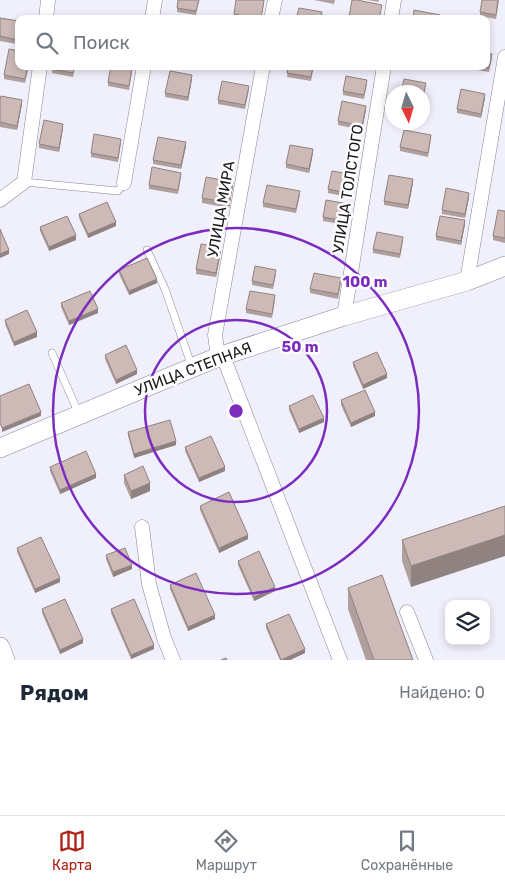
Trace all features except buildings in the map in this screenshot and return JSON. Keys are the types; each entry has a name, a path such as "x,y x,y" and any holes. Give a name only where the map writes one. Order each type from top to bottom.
{"street":[{"path":"46,15 48,0"},
{"path":"153,15 155,0"},
{"path":"272,15 275,0"},
{"path":"392,15 394,0"},
{"path":"467,280 505,57"},
{"path":"0,200 24,182 39,70"},
{"path":"124,183 143,70"},
{"name":"УЛИЦА МИРА","path":"262,70 215,335 220,357 340,660"},
{"name":"УЛИЦА ТОЛСТОГО","path":"344,316 383,70"},
{"name":"УЛИЦА СТЕПНАЯ","path":"0,448 220,357 344,316 467,280 505,266"},
{"path":"142,527 149,584 164,638 174,660"},
{"path":"407,612 426,660"},
{"path":"0,647 5,660"}],"lane":[{"path":"24,182 118,191 124,183"},
{"path":"147,250 166,289 192,368"},
{"path":"52,353 79,415"}]}
